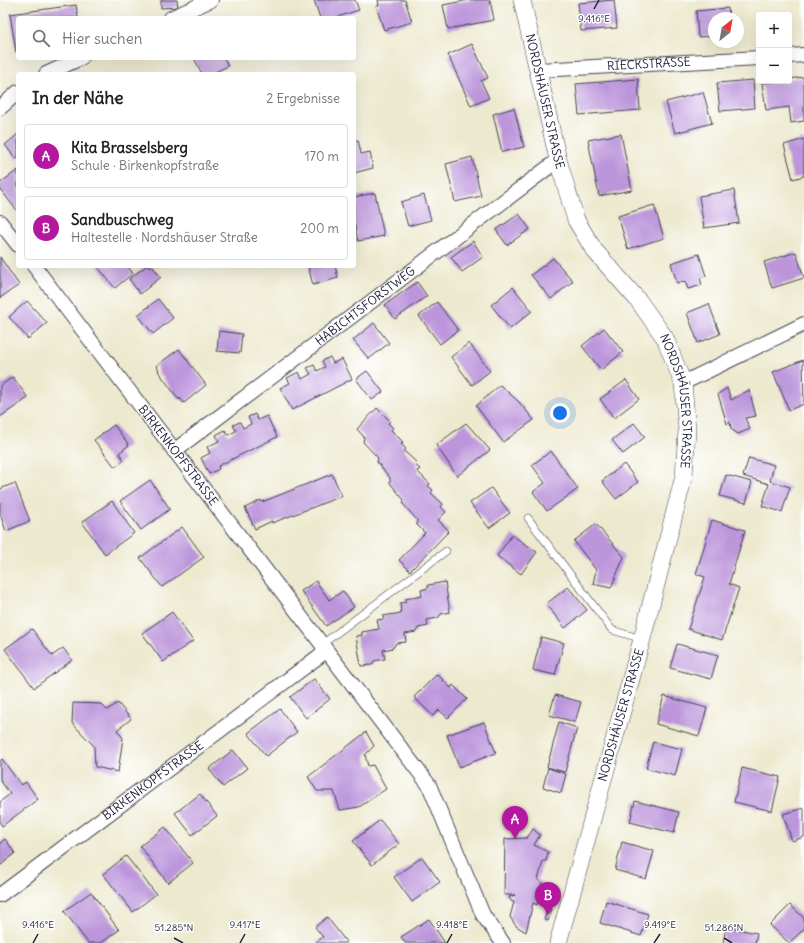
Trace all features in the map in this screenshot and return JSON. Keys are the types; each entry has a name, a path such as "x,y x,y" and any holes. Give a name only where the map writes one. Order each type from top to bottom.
{"street":[{"path":"175,16 211,0"},
{"name":"NORDSHÄUSER STRASSE","path":"522,0 539,70 558,160 576,220 594,250 638,300 665,338 683,383 687,430 684,476 642,639 558,943"},
{"path":"792,56 804,55"},
{"name":"RIECKSTRASSE","path":"539,70 756,58"},
{"path":"50,72 78,60"},
{"path":"0,108 16,94"},
{"name":"HABICHTSFORSTWEG","path":"174,451 558,160"},
{"path":"0,222 16,242"},
{"name":"BIRKENKOPFSTRASSE","path":"36,268 429,786 483,915 503,943"},
{"path":"683,383 804,324"},
{"name":"BIRKENKOPFSTRASSE","path":"0,895 324,648"}],"lane":[{"path":"528,518 612,630 642,639"},
{"name":"BIRKENKOPFSTRASSE","path":"324,648 446,551"}],"building":[{"path":"161,0 177,0 178,7 161,8"},
{"path":"314,0 355,0 359,10 340,16 319,16"},
{"path":"378,0 405,0 412,22 384,30 376,6 379,5"},
{"path":"469,0 490,0 494,20 448,29 443,5"},
{"path":"614,0 617,28 581,31 578,3"},
{"path":"76,5 78,16 16,16 16,52 10,14"},
{"path":"728,8 728,12 708,12 708,36 698,37 696,11"},
{"path":"472,44 488,78 481,81 489,98 471,106 448,55"},
{"path":"195,60 225,60 228,66 215,72 201,72"},
{"path":"804,77 804,121 791,123 789,107 766,110 762,84 792,84 792,79"},
{"path":"638,79 640,110 579,115 576,84"},
{"path":"753,80 755,108 720,111 717,83"},
{"path":"703,92 712,123 675,133 666,102"},
{"path":"514,108 524,147 502,152 493,114"},
{"path":"621,134 632,190 599,196 588,140"},
{"path":"16,136 16,159 5,145"},
{"path":"804,139 804,176 793,179 784,145"},
{"path":"356,140 358,140 361,154 370,152 373,168 356,172"},
{"path":"472,157 481,196 455,202 446,164"},
{"path":"16,171 16,209 0,189 0,183"},
{"path":"734,190 739,223 704,228 699,196"},
{"path":"375,193 384,236 358,241 356,231 356,197"},
{"path":"424,195 431,220 408,226 401,202"},
{"path":"654,205 664,238 628,249 618,216"},
{"path":"519,214 530,229 507,245 496,230"},
{"path":"473,241 483,257 462,272 451,257"},
{"path":"796,252 804,278 772,288 764,262"},
{"path":"699,254 706,276 700,278 702,285 688,289 685,281 677,283 671,263"},
{"path":"0,257 19,285 0,298"},
{"path":"553,258 573,281 551,299 531,275"},
{"path":"99,268 129,268 133,273 115,288"},
{"path":"143,268 154,268 161,277 140,294 129,279"},
{"path":"309,268 336,268 338,278 313,285"},
{"path":"417,282 427,296 395,319 385,305"},
{"path":"513,287 532,311 510,329 491,305"},
{"path":"158,299 173,318 153,334 138,315"},
{"path":"27,301 47,323 28,339 9,317"},
{"path":"437,302 458,330 440,344 419,316"},
{"path":"709,304 720,334 698,343 687,313"},
{"path":"374,323 389,343 369,359 353,340"},
{"path":"604,328 623,352 601,370 582,346"},
{"path":"219,331 242,334 240,353 217,351"},
{"path":"469,343 490,371 472,385 451,357"},
{"path":"179,349 206,385 184,403 180,398 179,400 156,366"},
{"path":"330,357 333,363 342,359 352,379 292,410 280,388 290,383 287,378 299,372 302,379 311,374 307,368 314,365 317,371 325,367 322,361"},
{"path":"803,360 804,404 789,410 773,372"},
{"path":"367,371 383,392 372,400 356,379"},
{"path":"13,377 28,398 0,417 0,386"},
{"path":"626,380 639,399 614,418 600,399"},
{"path":"500,385 519,402 534,420 503,442 476,406"},
{"path":"727,388 731,400 749,390 756,416 745,418 750,429 738,434 731,429 730,422 727,424 718,394"},
{"path":"377,408 390,421 388,423 393,428 391,430 403,442 401,444 406,449 404,451 417,463 415,465 420,469 417,471 430,484 428,486 433,490 431,493 443,504 441,507 446,512 438,520 449,531 410,571 399,560 425,533 417,525 417,520 403,504 404,500 390,483 390,478 377,462 378,458 363,442 364,437 357,429"},
{"path":"255,414 258,420 267,416 277,437 218,466 219,469 209,474 201,458 210,453 207,447 219,441 216,435 225,430 228,435 236,431 233,425 240,422 243,428 251,424 248,417"},
{"path":"466,423 490,450 457,476 436,445"},
{"path":"634,423 645,437 623,454 612,440"},
{"path":"114,425 129,445 119,453 124,460 115,467 94,440"},
{"path":"551,451 578,489 547,511 533,492 545,483 532,465"},
{"path":"749,458 774,465 770,481 790,487 782,512 762,506 769,484 743,476"},
{"path":"624,464 638,482 616,499 602,481"},
{"path":"332,474 342,496 272,523 272,521 255,529 245,508 261,500 262,502"},
{"path":"726,475 752,482 746,503 720,496"},
{"path":"150,480 170,509 141,530 120,501"},
{"path":"15,483 30,521 6,531 0,514 0,489"},
{"path":"491,488 510,513 489,528 470,503"},
{"path":"112,501 134,533 105,554 82,522"},
{"path":"712,520 745,530 729,584 739,588 722,640 688,629 705,577 696,574"},
{"path":"596,524 624,557 611,588 593,584 596,570 574,541"},
{"path":"182,527 204,557 162,587 140,558"},
{"path":"512,535 537,552 521,574 497,556"},
{"path":"316,581 329,600 343,591 354,607 326,626 301,591"},
{"path":"445,582 450,612 441,614 438,618 427,620 428,626 418,628 416,632 405,634 406,642 396,643 393,648 383,650 385,659 374,661 372,665 361,666 356,636 362,635 362,632 379,629 377,620 384,619 383,616 401,613 400,603 406,602 405,599 422,596 421,590 428,588 428,585"},
{"path":"568,587 587,610 565,628 546,604"},
{"path":"172,612 193,641 163,662 142,633"},
{"path":"32,629 52,656 63,648 72,660 34,688 5,649"},
{"path":"541,637 564,643 555,675 533,670"},
{"path":"677,644 718,655 711,679 670,668"},
{"path":"437,674 451,688 453,685 467,699 448,718 439,710 433,716 414,697"},
{"path":"314,679 330,699 306,718 290,697"},
{"path":"555,695 581,702 575,722 549,715"},
{"path":"664,696 707,708 699,736 656,724"},
{"path":"73,703 101,704 107,710 118,703 131,719 117,730 123,738 118,772 95,767 94,746 72,723"},
{"path":"280,709 297,732 266,756 248,733"},
{"path":"484,722 496,753 459,767 447,735"},
{"path":"559,722 577,728 565,772 547,767"},
{"path":"366,732 374,746 365,755 368,766 373,765 386,789 359,807 340,810 334,791 317,791 308,777"},
{"path":"653,742 682,749 675,776 646,768"},
{"path":"233,750 247,768 223,787 209,769"},
{"path":"2,759 21,785 26,782 38,799 2,826 0,823 0,802 10,794 0,780 0,761"},
{"path":"548,768 566,774 561,793 543,787"},
{"path":"742,768 780,777 772,811 734,802"},
{"path":"200,794 217,816 192,835 175,813"},
{"path":"635,801 679,812 674,833 630,822"},
{"path":"804,808 804,837 792,841 783,814"},
{"path":"380,820 399,844 372,865 353,841"},
{"path":"165,827 193,863 168,883 140,846"},
{"path":"533,829 540,835 534,845 548,852 546,861 543,861 538,880 542,883 537,905 533,903 526,932 516,926 510,917 514,902 511,901 509,897 515,895 504,895 505,839 527,838"},
{"path":"5,839 15,853 0,866 0,843"},
{"path":"622,842 654,851 646,879 615,870"},
{"path":"126,856 156,894 133,912 103,874"},
{"path":"422,857 440,882 412,902 394,877"},
{"path":"91,892 119,930 101,943 88,943 64,911"},
{"path":"606,901 648,914 641,936 600,923"},
{"path":"790,905 804,918 804,929 789,943 770,925"},
{"path":"548,908 551,909 548,921 544,920"},
{"path":"327,917 347,943 315,943 323,937 315,927"},
{"path":"429,919 445,943 405,943 401,937"},
{"path":"726,927 757,933 755,943 723,943"}],"place":[{"name":"Kita Brasselsberg","path":"515,839"},
{"name":"Sandbuschweg","path":"548,915"}]}
